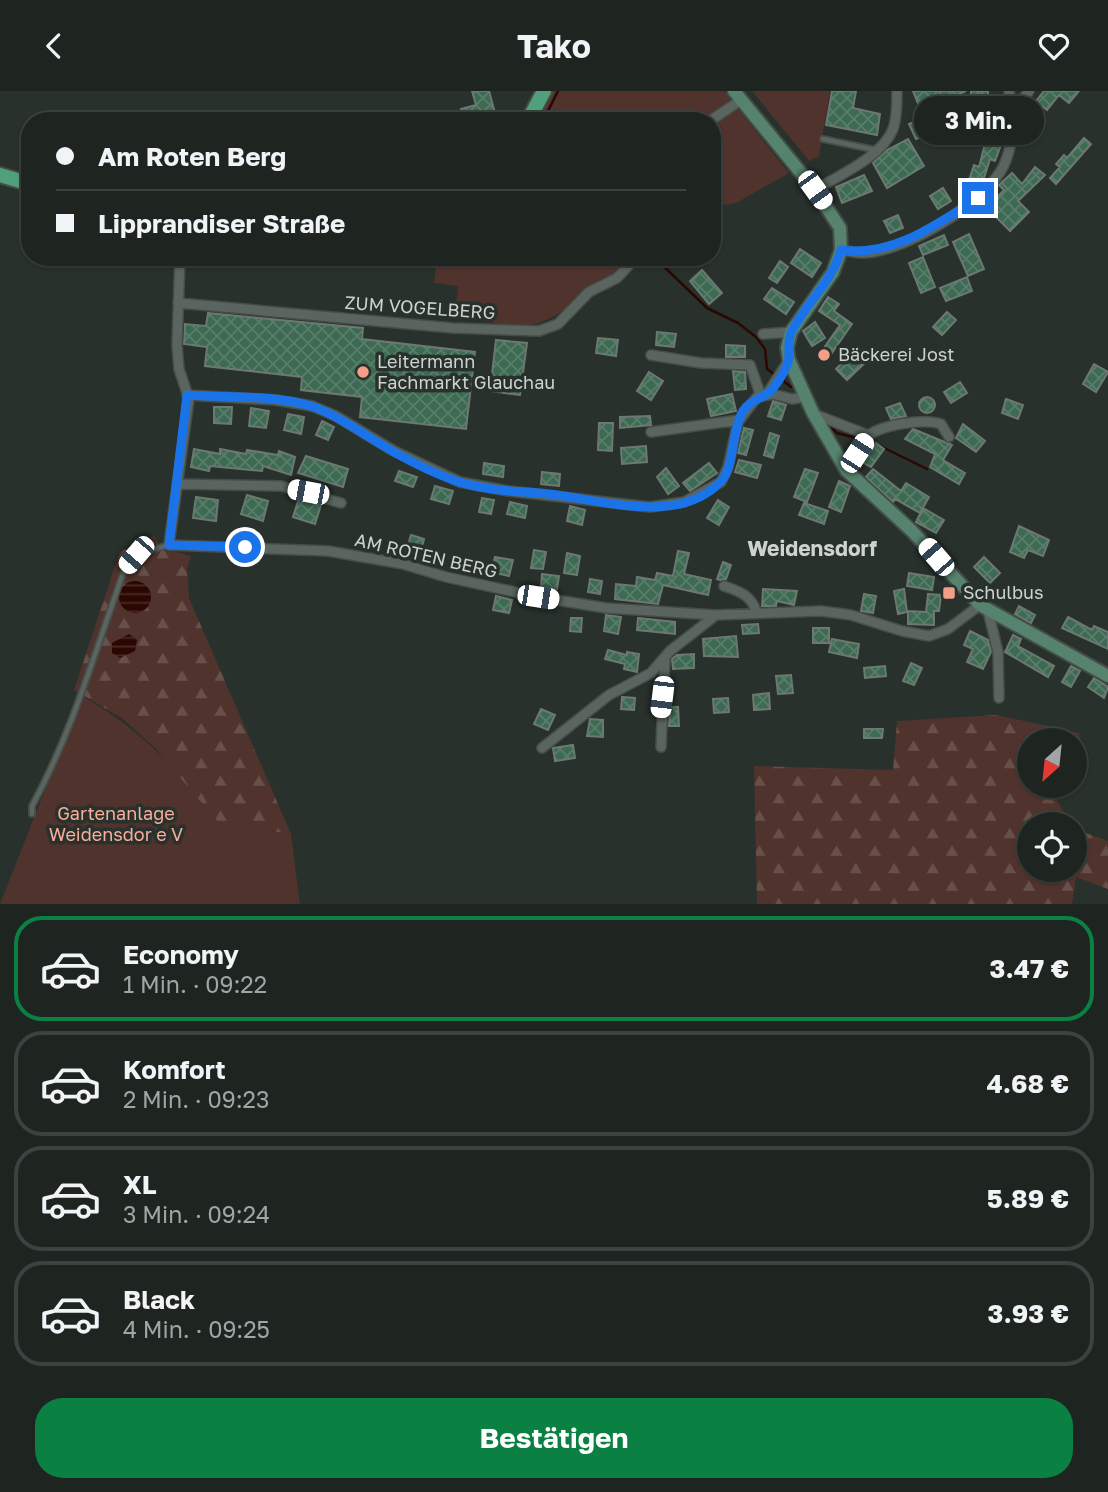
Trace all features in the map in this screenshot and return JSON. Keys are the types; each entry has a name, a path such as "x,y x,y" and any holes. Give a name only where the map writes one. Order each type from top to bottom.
{"main road":[{"path":"533,112 544,91"},
{"path":"738,95 815,190 840,228 841,250 833,272 791,332 787,348 789,360 813,414 846,470 912,531 984,608 1108,676"},
{"path":"0,176 21,182"}],"street":[{"path":"815,190 876,150 893,128 897,91"},
{"path":"841,250 864,253 905,242 978,198 995,181 1004,164 1014,127 1009,91"},
{"path":"1013,112 1029,91"},
{"path":"720,112 738,95"},
{"path":"169,545 187,395 179,369 177,345 180,266"},
{"name":"ZUM VOGELBERG","path":"178,303 453,328 539,331 558,324 589,292 617,278 628,266"},
{"path":"763,334 791,332"},
{"path":"651,355 701,363 750,365 764,395"},
{"path":"187,395 275,400 312,406 336,416 394,451 460,482 508,491 650,507 684,502 721,482 728,467 739,420 750,403 764,395 789,360"},
{"path":"764,395 793,399 805,397"},
{"path":"813,414 868,435 925,421 941,424 948,437"},
{"path":"651,432 739,420"},
{"path":"846,470 868,435"},
{"path":"177,485 281,486 341,503"},
{"name":"AM ROTEN BERG","path":"169,545 328,551 403,564 446,577 538,597 606,608 716,615 821,611 851,615 902,631 929,636 948,629 984,608"},
{"path":"724,586 746,595 754,604 755,612"},
{"path":"984,608 998,652 999,698"},
{"path":"542,748 609,695 651,673 716,615"},
{"path":"661,747 665,658"}],"lane":[{"path":"823,139 876,150"},
{"path":"32,814 32,806 55,759 85,684 125,568 136,555 169,545"}],"green space":[{"path":"552,91 724,91 789,173 736,203 721,206 721,112 541,112"},
{"path":"752,91 830,91 819,156 809,161"},
{"path":"436,266 621,266 569,308 531,325 482,322 484,308 456,306 458,286 434,283"},
{"path":"154,535 161,548 191,556 187,568 189,598 291,834 220,824 154,747 123,719 74,690 119,554"},
{"name":"Gartenanlage Weidensdor e V","path":"82,696 124,723 158,752 220,824 291,834 300,904 0,904"},
{"path":"996,715 1056,728 1017,728 1017,798 1057,798 1064,812 1017,812 1017,882 1075,882 1072,904 757,904 754,766 893,770 897,721"},
{"path":"1087,833 1108,841 1108,889 1087,881"}],"shaded area":[{"path":"135,581 146,586 151,597 146,608 135,613 124,608 119,597 124,586"},
{"path":"129,634 137,640 135,651 120,658 112,653 112,643"}],"building":[{"path":"472,91 489,91 495,112 462,112 461,109 476,105"},
{"path":"832,91 856,91 853,108 880,114 877,135 826,125"},
{"path":"913,91 966,91 935,104 946,127 916,139 909,124 924,118"},
{"path":"971,91 988,91 988,109 971,109"},
{"path":"1044,91 1079,91 1069,103 1059,95 1047,110 1036,101"},
{"path":"1084,138 1091,144 1056,184 1050,178 1060,167 1056,164 1064,155 1067,158"},
{"path":"908,139 924,166 887,188 873,163 887,150"},
{"path":"986,140 1001,145 995,161 990,159 983,181 970,177 974,165 979,167"},
{"path":"1035,167 1045,175 1018,201 1029,212 1010,231 987,208 1004,190 999,185 1012,173 1022,184"},
{"path":"864,175 872,191 842,203 836,187"},
{"path":"943,188 951,201 938,209 930,196"},
{"path":"898,215 903,228 890,233 884,221"},
{"path":"969,234 984,269 968,276 953,242"},
{"path":"944,235 948,245 923,255 919,246"},
{"path":"800,249 821,263 812,277 791,263"},
{"path":"923,257 935,287 921,293 909,263"},
{"path":"780,261 788,267 777,283 769,278"},
{"path":"702,270 722,293 709,304 690,281"},
{"path":"967,277 972,291 946,301 940,288"},
{"path":"772,288 794,302 786,314 764,299"},
{"path":"828,297 839,304 834,311 852,324 827,360 819,355 840,325 819,311"},
{"path":"947,312 956,320 942,335 933,327"},
{"name":"Leitermann Fachmarkt Glauchau","path":"208,313 363,328 362,339 475,352 466,429 360,417 362,397 301,390 302,377 205,366 207,347 184,344 185,324 206,326"},
{"path":"815,322 825,338 812,346 803,331"},
{"path":"657,332 676,334 674,347 656,345"},
{"path":"598,338 618,340 616,356 596,353"},
{"path":"496,340 527,343 520,395 490,391"},
{"path":"726,345 745,346 745,357 726,357"},
{"path":"857,348 868,360 847,380 836,369"},
{"path":"1094,364 1108,372 1096,392 1083,384"},
{"path":"733,371 745,372 746,389 735,390"},
{"path":"649,372 663,381 651,400 637,391"},
{"path":"960,382 967,393 951,403 944,392"},
{"path":"732,394 736,411 711,416 707,399"},
{"path":"927,397 933,399 933,411 927,413 921,411 919,405 921,399"},
{"path":"1006,399 1023,405 1018,419 1002,413"},
{"path":"773,401 786,405 781,420 768,416"},
{"path":"900,403 906,416 891,419 886,408"},
{"path":"214,407 232,407 231,424 214,423"},
{"path":"251,408 269,411 266,428 249,426"},
{"path":"288,414 304,417 301,434 284,430"},
{"path":"650,416 651,425 620,428 620,417"},
{"path":"322,421 334,427 328,440 316,435"},
{"path":"599,423 613,423 612,451 598,450"},
{"path":"963,424 985,441 976,452 956,438"},
{"path":"744,428 753,430 746,455 738,453"},
{"path":"913,429 952,445 943,460 965,473 959,484 930,467 935,454 905,439"},
{"path":"770,433 779,436 773,458 764,455"},
{"path":"876,443 884,449 871,467 862,462"},
{"path":"646,446 647,462 622,464 621,448"},
{"path":"194,449 220,454 220,449 246,454 247,450 278,455 279,451 295,457 291,475 263,466 262,471 210,466 209,471 191,467"},
{"path":"306,456 348,469 343,487 298,473"},
{"path":"739,460 761,465 757,478 735,472"},
{"path":"484,463 504,466 503,477 483,474"},
{"path":"709,463 717,473 690,491 683,483"},
{"path":"666,468 679,486 668,494 657,477"},
{"path":"805,469 818,473 807,502 794,497"},
{"path":"873,469 901,491 906,483 929,497 920,513 895,499 893,502 866,477"},
{"path":"399,471 417,477 413,487 395,481"},
{"path":"542,472 560,474 559,486 541,484"},
{"path":"839,481 850,486 841,512 829,507"},
{"path":"435,486 453,491 449,504 431,499"},
{"path":"247,495 268,501 263,521 241,514"},
{"path":"196,497 218,500 216,521 193,518"},
{"path":"299,498 321,505 315,524 293,517"},
{"path":"482,498 494,500 491,514 479,512"},
{"path":"718,500 729,507 719,525 707,518"},
{"path":"510,502 527,506 525,518 507,514"},
{"path":"804,503 828,511 824,524 799,515"},
{"path":"570,506 585,510 582,525 567,521"},
{"path":"923,508 944,520 936,533 916,522"},
{"path":"1019,526 1049,540 1043,556 1028,550 1024,558 1010,552"},
{"path":"411,535 424,539 420,555 406,551"},
{"path":"534,550 546,552 543,569 531,568"},
{"path":"678,551 689,553 684,574 711,580 708,595 663,585 658,604 615,599 616,584 636,586 637,577 655,580 657,573 673,576"},
{"path":"567,553 580,556 577,575 564,573"},
{"path":"495,557 513,560 509,576 491,572"},
{"path":"984,557 1000,573 990,583 974,567"},
{"path":"723,562 731,565 726,579 720,580 717,579"},
{"path":"909,573 934,577 932,590 907,586"},
{"path":"542,574 559,576 557,589 541,587"},
{"path":"590,579 602,581 600,594 588,592"},
{"path":"763,589 797,591 794,605 777,601 776,606 762,606"},
{"path":"904,589 907,612 898,614 894,591"},
{"path":"864,594 876,596 873,613 861,611"},
{"path":"928,594 941,595 939,611 934,611 934,625 908,624 908,611 926,612"},
{"path":"496,596 512,600 509,613 493,610"},
{"path":"1019,606 1035,615 1031,623 1015,614"},
{"path":"606,615 621,617 618,634 604,631"},
{"path":"1068,617 1092,630 1094,626 1108,632 1108,649 1062,628"},
{"path":"571,618 582,618 581,632 570,631"},
{"path":"638,618 675,622 675,634 637,630"},
{"path":"758,624 759,633 743,634 742,625"},
{"path":"813,628 829,628 829,643 813,643"},
{"path":"970,631 988,640 991,652 983,669 967,662 973,649 964,645"},
{"path":"1013,635 1021,639 1018,646 1054,666 1048,677 1005,652"},
{"path":"736,636 738,657 704,656 703,639"},
{"path":"832,639 859,644 857,658 829,652"},
{"path":"608,650 627,655 627,652 639,654 637,672 624,669 625,664 605,659"},
{"path":"694,654 694,668 673,669 672,659 677,655"},
{"path":"911,663 922,668 914,685 903,681"},
{"path":"885,666 886,676 865,678 864,668"},
{"path":"1071,666 1080,671 1071,687 1062,682"},
{"path":"791,675 793,693 778,694 776,676"},
{"path":"1094,678 1108,687 1104,698 1088,687"},
{"path":"769,693 770,709 754,710 753,695"},
{"path":"622,697 635,698 634,710 621,709"},
{"path":"728,698 729,712 714,713 713,699"},
{"path":"670,707 678,707 679,726 669,726"},
{"path":"541,709 555,715 548,730 534,724"},
{"path":"590,719 603,720 603,737 587,736"},
{"path":"864,729 883,729 882,738 864,738"},
{"path":"573,745 575,758 555,761 553,748"}],"waterway":[{"path":"548,112 558,91"},
{"path":"663,266 707,308 738,323 756,337 765,349 767,369 777,376"},
{"path":"781,379 791,387"},
{"path":"830,427 837,433 860,439"},
{"path":"870,441 927,469"}],"place":[{"name":"Bäckerei Jost","path":"824,355"},
{"name":"Leitermann Fachmarkt Glauchau","path":"363,372"},
{"name":"Schulbus","path":"949,593"}],"district":[{"name":"Weidensdorf","path":"812,549"}],"route":[{"path":"245,547 169,545 186,426 189,399 187,395 275,400 312,406 336,416 372,439 446,476 486,488 650,507 684,502 694,499 721,482 728,467 730,447 743,412 757,397 767,394 783,370 789,360 787,348 791,332 833,272 841,250 864,253 905,242 978,198"}]}
